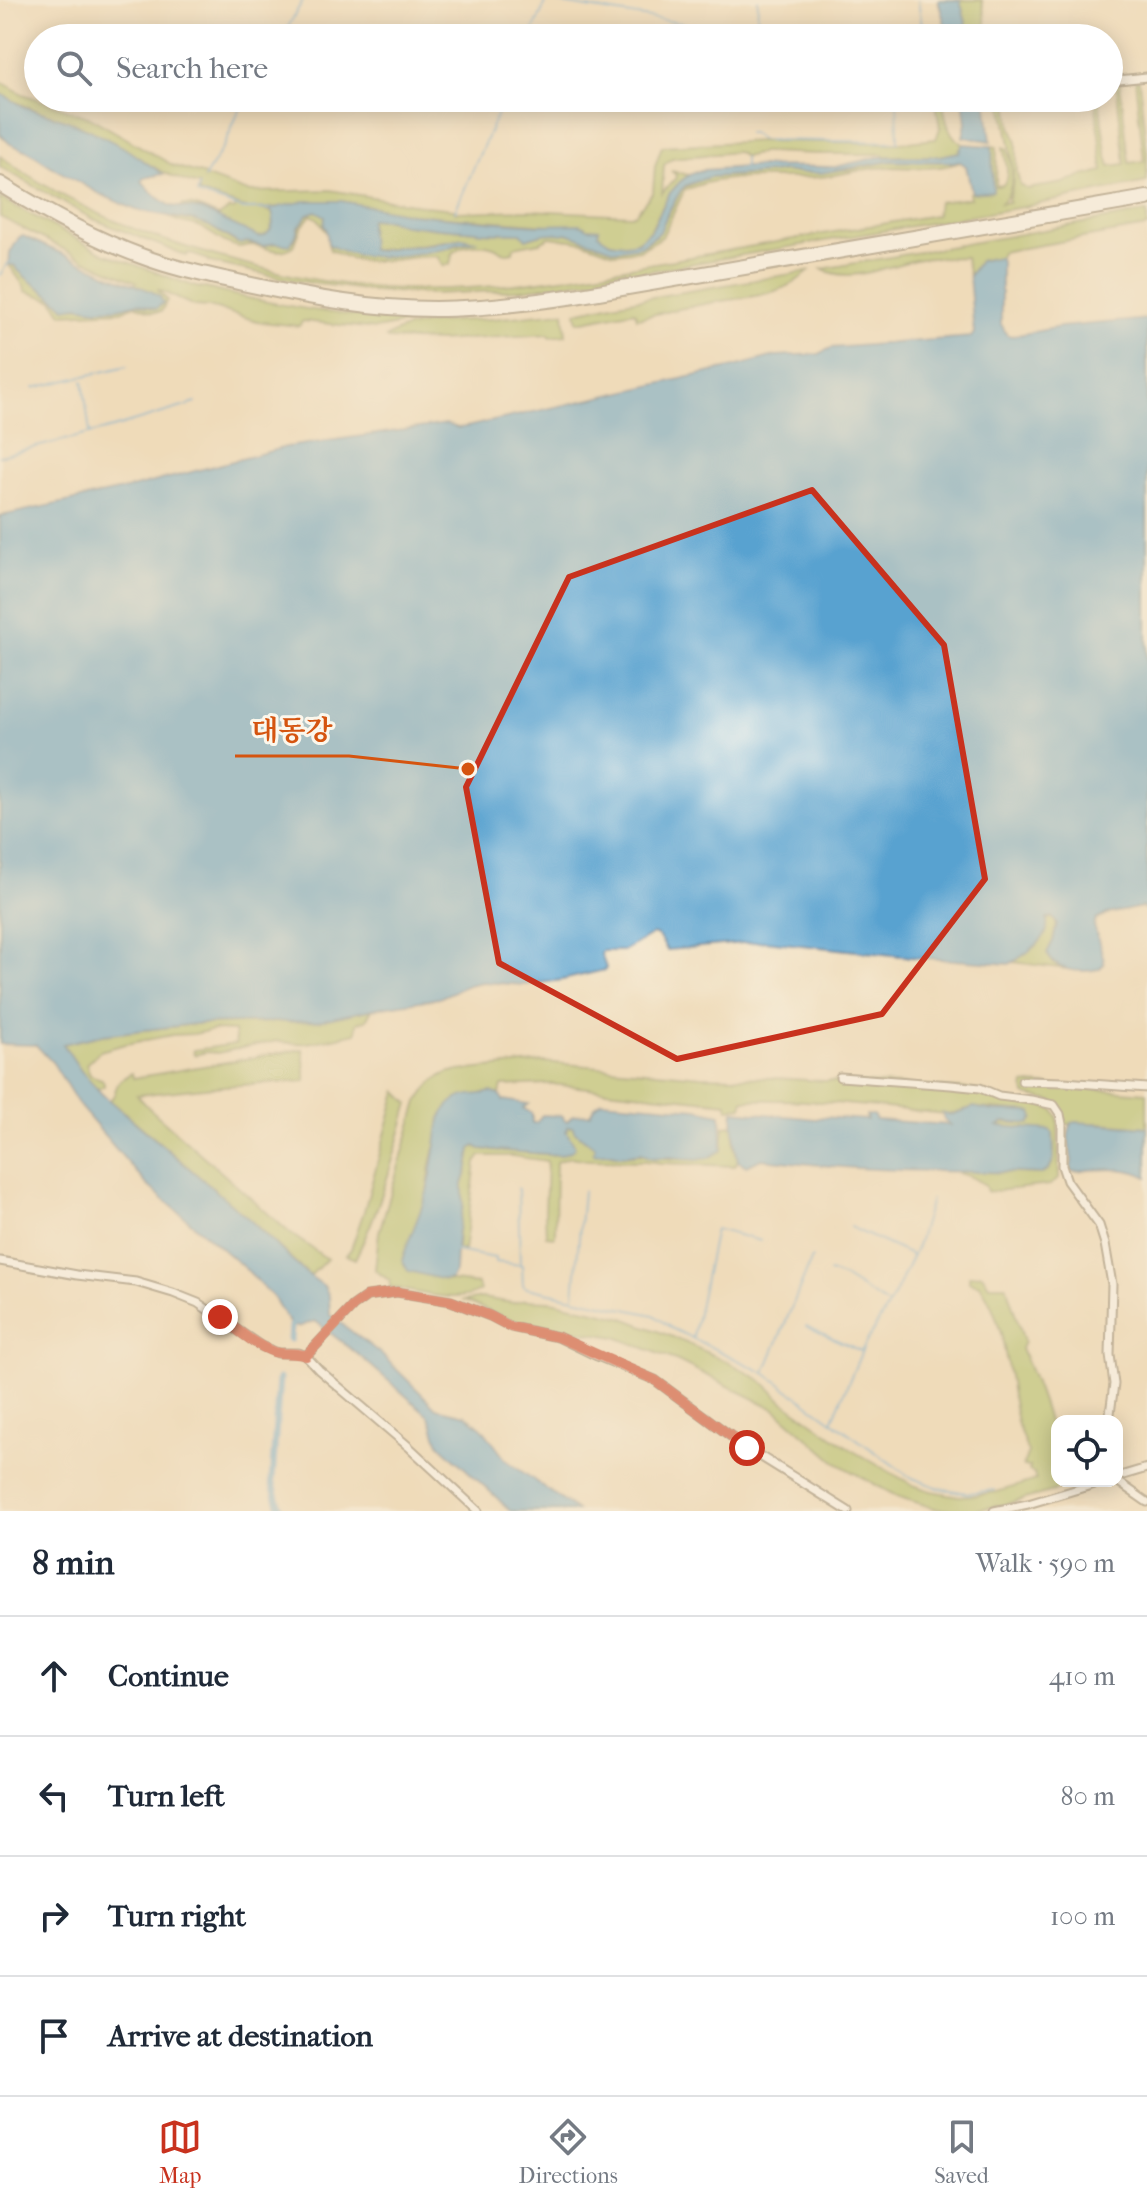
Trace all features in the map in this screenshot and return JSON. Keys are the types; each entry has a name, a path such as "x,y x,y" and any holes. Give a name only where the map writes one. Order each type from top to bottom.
{"highway":[{"path":"0,184 85,232 141,257 207,276 312,297 432,309 505,305 575,296 1147,198"}],"street":[{"path":"1123,80 1147,77"},
{"path":"840,1077 966,1086 999,1096 1054,1105 1062,1124 1062,1166 1067,1181 1099,1225 1105,1244 1112,1284 1110,1355 1114,1384 1110,1415"},
{"path":"1022,1081 1147,1088"},
{"path":"0,1261 136,1282 173,1293 198,1303 261,1346 278,1353 306,1356 478,1511"},
{"path":"306,1356 353,1306 367,1296 397,1292 451,1301 511,1327 558,1337 655,1380 747,1448 848,1511"},
{"path":"1123,1477 1147,1468"},
{"path":"1123,1484 1147,1502"},
{"path":"994,1511 1085,1487"}],"highlighted area":[{"path":"812,490 944,645 985,879 882,1014 677,1059 499,963 466,787 569,577"}],"green space":[{"path":"960,0 982,0 986,24 966,24"},
{"path":"1135,80 1139,80 1147,182 1023,207 608,278 521,290 434,294 372,291 291,280 209,262 188,253 187,256 93,219 0,167 0,156 67,198 139,231 189,248 321,281 375,288 435,289 498,286 593,273 936,215 938,202 970,198 969,193 993,191 992,146 997,147 996,186 1003,185 1007,176 1003,147 1007,148 1012,170 1011,185 1001,203 1009,202 1012,190 1013,164 1004,112 1010,112 1017,142 1017,172 1020,185 1027,189 1064,183 1103,171 1097,112 1101,112 1110,166 1125,164 1119,112 1123,109 1129,163 1144,161"},
{"path":"0,81 24,94 24,105 10,99 0,93"},
{"path":"43,112 74,112 91,118 174,166 248,192 330,190 454,209 455,212 529,210 631,215 653,192 655,166 662,146 761,141 899,143 936,139 940,128 937,112 945,112 953,136 963,144 959,152 940,156 765,152 744,157 737,152 672,158 664,165 662,193 675,179 676,175 671,171 689,175 671,191 645,236 638,241 620,244 602,238 597,233 599,229 410,214 341,201 305,201 285,207 249,209 199,193 199,185 170,175 76,124"},
{"path":"891,161 960,162 933,168 887,167 819,177 733,179 699,185 684,191 662,237 640,250 614,253 584,242 550,237 514,247 510,253 485,245 463,247 454,252 450,264 443,266 437,256 358,260 330,250 328,244 356,254 384,256 467,243 463,238 370,250 370,219 404,225 521,233 526,239 546,233 567,233 615,250 645,244 657,235 681,190 699,180 783,171 848,170"},
{"path":"0,198 103,253 199,288 311,310 423,320 376,329 303,321 299,326 261,322 209,307 194,306 157,289 167,300 161,312 135,305 121,311 62,314 53,300 25,291 9,265 13,265 65,308 118,308 138,303 152,308 160,297 134,284 137,282 85,260 0,217"},
{"path":"183,205 194,206 219,216 236,207 264,210 273,213 272,225 267,234 259,237 201,210 179,208"},
{"path":"317,211 325,216 326,232 318,219 311,215 301,228 294,246 278,251 252,245 234,246 200,227 170,217 209,226 236,243 263,246 294,240 304,218"},
{"path":"1147,212 1147,227 1001,252 999,257 979,261 969,276 965,257 921,259 859,274 846,275 822,269"},
{"path":"809,271 775,291 637,318 635,311 578,322 576,312 617,303"},
{"path":"564,312 566,335 439,341 386,338 408,328 436,322"},
{"path":"1052,917 1057,924 1047,953 1054,964 1075,970 1013,962 1032,947 1047,920"},
{"path":"372,1009 366,1020 357,1023 356,1033 316,1042 277,1041 194,1055 193,1050 236,1044 234,1031 214,1030 172,1035 100,1051 86,1064 90,1075 102,1079 104,1083 98,1089 63,1044 102,1035 195,1024 318,1021"},
{"path":"303,1049 306,1081 137,1095 291,1234 327,1259 310,1276 250,1220 110,1100 120,1081 132,1073 133,1078"},
{"path":"543,1062 702,1076 968,1089 985,1092 999,1101 1038,1104 1054,1110 1058,1118 1059,1179 1050,1185 987,1192 985,1185 958,1173 1042,1174 1047,1171 1054,1156 1053,1133 997,1127 1004,1122 1030,1123 1032,1112 972,1108 947,1114 769,1100 744,1100 742,1107 728,1109 727,1103 550,1084 502,1086 500,1095 491,1092 476,1096 435,1148 427,1193 444,1280 478,1284 480,1291 449,1297 390,1287 390,1281 375,1270 379,1232 418,1102 424,1092 450,1072"},
{"path":"1024,1085 1147,1093 1147,1127 1065,1124 1061,1108 1051,1101 1025,1095"},
{"path":"397,1091 409,1103 379,1202 355,1259 346,1255 364,1211"},
{"path":"734,1125 738,1161 734,1166 570,1157 556,1162 555,1237 546,1236 547,1161 481,1156 476,1163 464,1251 457,1248 463,1184 471,1148 475,1146 560,1155 573,1142 566,1131 568,1126 594,1146 613,1155 694,1159 722,1150 724,1126"},
{"path":"982,1274 989,1285 1006,1285 1024,1341 1021,1349 1051,1434 1051,1487 1068,1487 975,1510 937,1509 896,1496 838,1464 775,1409 678,1361 616,1337 513,1321 464,1301 482,1298 513,1303 551,1301 621,1317 673,1337 761,1380 784,1402 855,1452 913,1485 959,1496 997,1492 1036,1480 1034,1473 1029,1471 1030,1467 1023,1466 1028,1453 1017,1422 996,1316 980,1285 969,1282 969,1276"}],"water":[{"path":"938,0 960,0 966,24 945,24"},
{"path":"0,93 24,106 24,112 41,112 63,119 123,147 163,174 142,181 152,193 171,206 202,210 259,237 267,234 272,226 270,209 305,201 341,201 411,214 538,225 580,224 599,229 598,234 610,242 625,244 637,242 652,229 669,194 689,175 702,170 760,166 835,167 878,157 940,156 959,152 963,144 992,146 993,191 972,193 966,166 960,162 891,161 821,173 783,171 710,177 686,185 681,190 660,232 641,246 615,250 567,233 526,239 521,233 404,225 370,219 371,250 421,246 463,238 475,241 445,249 386,257 356,254 328,244 325,216 316,211 307,214 290,245 240,244 195,221 136,210 102,195 28,151 10,144 0,134"},
{"path":"965,112 988,112 991,141 963,137"},
{"path":"23,236 151,291 163,303 156,309 138,303 118,308 65,308 14,265 9,265 10,253 19,237"},
{"path":"999,257 1001,324 1007,335 1147,319 1147,911 1142,907 1107,914 1096,920 1094,926 1104,960 1099,969 1069,970 1051,959 1047,953 1057,924 1052,917 1047,919 1047,931 1040,942 1009,964 765,941 667,950 658,936 653,934 623,951 602,951 605,970 562,980 524,985 482,982 439,998 318,1021 195,1024 102,1035 63,1044 81,1071 102,1094 324,1286 329,1296 330,1315 381,1354 436,1408 466,1415 482,1428 506,1460 577,1511 511,1511 441,1446 428,1415 315,1321 298,1327 291,1326 273,1297 249,1272 147,1185 80,1107 53,1063 36,1045 0,1044 0,516 127,489 286,447 446,424 466,427 775,356 819,354 831,348 971,337 974,333 969,276 979,261"},
{"path":"491,1092 500,1095 503,1100 529,1104 523,1108 532,1114 532,1123 542,1115 563,1116 567,1121 573,1115 590,1114 602,1101 721,1114 722,1150 697,1160 651,1158 641,1153 620,1156 593,1154 595,1147 568,1126 566,1131 575,1146 573,1150 560,1155 475,1146 471,1149 463,1184 455,1271 451,1279 408,1271 402,1260 428,1190 441,1117 456,1099"},
{"path":"974,1107 1032,1112 1034,1118 1030,1124 1004,1122 998,1126 1050,1130 1054,1151 1053,1162 1047,1171 1042,1174 878,1169 761,1159 747,1166 738,1161 734,1111 816,1119 867,1120 866,1115 873,1115 876,1120 950,1125 942,1113 951,1115"},
{"path":"1071,1123 1147,1127 1147,1177 1119,1169 1070,1171 1072,1162 1068,1137"}],"waterway":[{"path":"290,24 303,0"},
{"path":"536,24 547,0"},
{"path":"554,0 687,24"},
{"path":"757,24 758,0"},
{"path":"918,0 922,24"},
{"path":"204,178 225,144 239,112"},
{"path":"455,211 498,112"},
{"path":"747,133 762,140 898,142 897,112"},
{"path":"744,158 744,167"},
{"path":"199,186 197,194 203,196 244,209 270,209"},
{"path":"0,275 9,262"},
{"path":"34,388 127,366"},
{"path":"83,381 90,434"},
{"path":"0,456 196,403"},
{"path":"518,1188 520,1265"},
{"path":"574,1296 583,1191"},
{"path":"832,1421 864,1346 894,1296 917,1246 931,1200"},
{"path":"850,1227 911,1255"},
{"path":"693,1337 715,1229 761,1241"},
{"path":"456,1251 495,1258 495,1262 522,1265 523,1285 527,1288 654,1315 671,1328 765,1373 910,1477 939,1488 967,1493 995,1490"},
{"path":"765,1372 812,1258"},
{"path":"829,1272 845,1278 888,1305"},
{"path":"290,1339 291,1326"},
{"path":"806,1326 861,1351"},
{"path":"279,1379 272,1481 281,1511"}],"place":[{"name":"대동강","path":"468,769"}],"route":[{"path":"220,1317 261,1346 278,1353 306,1356 353,1306 367,1296 397,1292 451,1301 511,1327 558,1337 655,1380 747,1448"}]}
